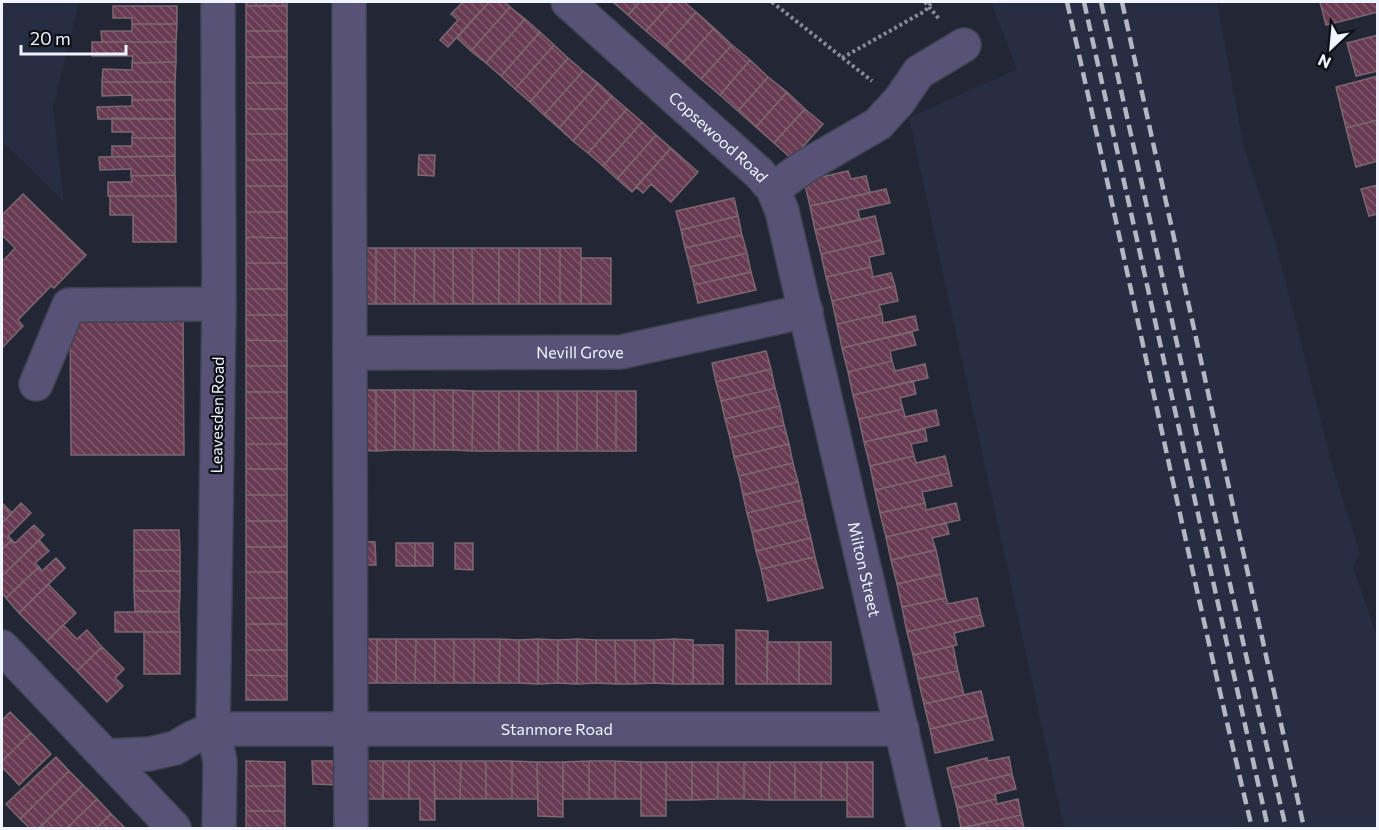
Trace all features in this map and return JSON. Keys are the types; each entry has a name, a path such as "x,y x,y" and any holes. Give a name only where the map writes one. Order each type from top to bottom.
{"street":[{"name":"Leavesden Road","path":"218,2 219,304 213,729 220,761 219,828"},
{"path":"349,2 351,828"},
{"name":"Copsewood Road","path":"568,2 774,189 782,211 806,311"},
{"path":"774,189 804,166 878,124 899,101 919,72 964,45"},
{"path":"36,384 69,305 219,304"},
{"name":"Nevill Grove","path":"350,353 621,352 806,311"},
{"name":"Milton Street","path":"806,311 924,828"},
{"path":"2,647 174,828"},
{"path":"106,756 149,754 175,748 213,729"},
{"name":"Stanmore Road","path":"213,729 902,729"}],"path":[{"path":"772,2 899,101"},
{"path":"842,58 925,11 932,2"}],"shaded area":[{"path":"2,2 79,2 53,107 64,202 2,141"},
{"path":"991,2 1217,2 1244,147 1276,244 1332,465 1360,553 1353,567 1377,637 1377,828 1064,828 909,118 1017,69"}],"building":[{"path":"246,2 287,2 287,6 246,6"},
{"path":"463,2 489,2 448,47 440,40 458,20 451,14"},
{"path":"489,2 504,2 510,7 471,51 457,38"},
{"path":"613,2 640,2 628,15"},
{"path":"640,2 672,2 646,31 628,15"},
{"path":"672,2 684,2 696,12 665,47 646,31"},
{"path":"1320,2 1378,2 1378,12 1326,25"},
{"path":"113,6 177,6 177,24 132,24 132,18 113,18"},
{"path":"246,6 287,6 287,31 246,31"},
{"path":"510,7 525,19 486,63 471,51"},
{"path":"696,12 714,28 683,63 665,47"},
{"path":"525,19 540,32 501,76 486,63"},
{"path":"132,24 177,24 176,42 102,42 101,31 132,31"},
{"path":"714,28 732,45 701,79 683,63"},
{"path":"246,31 287,31 287,57 246,57"},
{"path":"540,32 554,45 515,89 501,76"},
{"path":"1378,35 1378,71 1356,76 1347,43"},
{"path":"92,42 176,42 176,62 132,63 133,56 92,56"},
{"path":"554,45 568,58 530,102 515,89"},
{"path":"732,45 750,60 720,95 701,79"},
{"path":"246,57 287,57 287,83 246,83"},
{"path":"568,58 583,71 544,115 530,102"},
{"path":"750,60 768,77 738,111 720,95"},
{"path":"176,62 175,82 102,82 103,69 132,70 132,63"},
{"path":"583,71 598,83 559,128 544,115"},
{"path":"1378,76 1378,120 1346,128 1336,87"},
{"path":"768,77 787,92 756,127 738,111"},
{"path":"102,82 175,82 175,100 132,100 132,95 102,96"},
{"path":"246,83 287,83 287,109 246,109"},
{"path":"598,83 612,96 573,141 559,128"},
{"path":"787,92 805,109 774,143 756,127"},
{"path":"612,96 627,109 588,153 573,141"},
{"path":"132,100 175,100 175,119 98,119 97,107 132,106"},
{"path":"246,109 287,109 287,134 246,134"},
{"path":"627,109 642,122 603,166 588,153"},
{"path":"805,109 823,124 792,159 774,143"},
{"path":"112,118 175,119 175,138 132,138 133,132 112,132"},
{"path":"1378,120 1378,161 1356,167 1346,128"},
{"path":"642,122 656,135 617,179 603,166"},
{"path":"246,134 287,134 287,160 246,160"},
{"path":"656,135 671,148 632,192 617,179"},
{"path":"132,138 175,138 175,156 112,157 112,146 132,146"},
{"path":"671,148 698,172 671,202 651,184 643,193 636,187"},
{"path":"419,155 435,155 434,176 418,175"},
{"path":"175,156 175,175 131,176 131,169 100,170 99,157"},
{"path":"246,160 287,160 287,186 246,186"},
{"path":"848,171 851,179 866,176 870,193 810,206 804,181"},
{"path":"175,175 176,196 108,196 108,182 132,182 131,176"},
{"path":"1378,185 1378,214 1369,216 1361,189"},
{"path":"246,186 287,186 287,212 246,212"},
{"path":"886,189 890,203 858,210 860,220 815,230 810,206"},
{"path":"23,194 86,255 18,320 23,326 2,348 2,262 15,248 2,235 4,226 2,215"},
{"path":"110,196 176,196 176,242 133,242 133,215 110,215"},
{"path":"734,198 738,216 681,230 676,211"},
{"path":"246,212 287,212 287,238 246,237"},
{"path":"738,216 742,235 685,248 681,230"},
{"path":"875,216 881,240 821,254 815,230"},
{"path":"742,235 747,253 690,267 685,248"},
{"path":"246,237 287,238 287,263 246,263"},
{"path":"881,240 884,254 869,257 871,267 826,277 821,254"},
{"path":"357,248 376,248 376,304 357,304"},
{"path":"376,248 395,248 395,304 376,304"},
{"path":"395,248 415,248 414,304 395,304"},
{"path":"415,248 434,248 434,304 414,304"},
{"path":"434,248 453,248 453,304 434,304"},
{"path":"453,248 472,248 473,304 453,304"},
{"path":"472,248 499,248 499,304 473,304"},
{"path":"499,248 519,248 519,304 499,304"},
{"path":"519,248 540,248 540,304 519,304"},
{"path":"540,248 560,248 560,304 540,304"},
{"path":"560,248 581,248 581,304 560,304"},
{"path":"747,253 751,272 694,285 690,267"},
{"path":"581,258 611,258 611,304 581,304"},
{"path":"246,263 287,263 287,289 246,289"},
{"path":"871,267 873,277 891,273 895,286 832,301 826,277"},
{"path":"751,272 756,290 698,303 694,285"},
{"path":"895,286 898,301 879,305 882,314 837,324 832,301"},
{"path":"246,289 287,289 287,315 246,315"},
{"path":"882,314 883,323 915,316 918,330 842,348 837,324"},
{"path":"70,315 183,316 184,455 71,455"},
{"path":"246,315 287,315 287,341 246,340"},
{"path":"912,332 916,345 890,351 892,361 848,372 842,348"},
{"path":"246,340 287,341 287,366 246,366"},
{"path":"766,351 771,369 716,382 712,363"},
{"path":"892,361 895,371 925,364 928,378 853,395 848,372"},
{"path":"246,366 287,366 287,392 246,392"},
{"path":"771,369 775,388 721,401 716,382"},
{"path":"913,381 916,394 900,398 903,409 859,419 853,395"},
{"path":"775,388 780,406 725,419 721,401"},
{"path":"356,390 376,390 376,451 356,450"},
{"path":"376,390 395,390 395,450 376,451"},
{"path":"395,390 414,390 414,450 395,450"},
{"path":"414,390 434,390 434,450 414,450"},
{"path":"434,390 453,390 453,450 434,450"},
{"path":"453,390 473,391 472,451 453,450"},
{"path":"473,391 499,391 499,451 472,451"},
{"path":"499,391 519,391 519,451 499,451"},
{"path":"519,391 538,391 538,451 519,451"},
{"path":"538,391 558,391 558,451 538,451"},
{"path":"558,391 577,391 577,451 558,451"},
{"path":"577,391 597,391 597,451 577,451"},
{"path":"597,391 616,391 616,451 597,451"},
{"path":"616,391 636,391 636,451 616,451"},
{"path":"246,392 287,392 287,418 246,418"},
{"path":"780,406 784,425 730,438 725,419"},
{"path":"903,409 905,417 936,410 939,425 864,442 859,419"},
{"path":"246,418 287,418 287,444 246,444"},
{"path":"784,425 789,444 734,457 730,438"},
{"path":"925,429 927,441 911,444 914,456 870,466 864,442"},
{"path":"246,444 287,444 287,469 246,469"},
{"path":"789,444 793,463 739,476 734,457"},
{"path":"914,456 916,463 945,456 949,473 875,490 870,466"},
{"path":"793,463 798,482 743,495 739,476"},
{"path":"246,469 287,469 287,495 246,495"},
{"path":"949,473 952,486 922,492 925,503 880,513 875,490"},
{"path":"798,482 802,500 747,513 743,495"},
{"path":"246,495 287,495 287,521 246,521"},
{"path":"802,500 806,519 752,532 747,513"},
{"path":"2,503 12,513 2,523"},
{"path":"21,503 31,513 8,536 12,540 2,549 2,523"},
{"path":"925,503 926,510 956,503 960,520 886,537 880,513"},
{"path":"806,519 811,538 756,551 752,532"},
{"path":"246,521 287,521 287,547 246,547"},
{"path":"946,523 949,534 932,538 936,550 891,560 886,537"},
{"path":"34,525 44,535 2,576 2,549 12,540 15,543"},
{"path":"134,530 179,530 180,550 134,550"},
{"path":"811,538 815,557 761,569 756,551"},
{"path":"39,540 49,551 35,563 39,567 6,598 2,593 2,576"},
{"path":"358,541 375,542 376,565 358,565"},
{"path":"396,543 415,543 415,566 396,566"},
{"path":"415,543 433,543 433,566 415,566"},
{"path":"455,543 473,543 473,570 455,569"},
{"path":"246,547 287,547 287,572 246,572"},
{"path":"134,550 180,550 180,571 134,571"},
{"path":"936,550 941,574 897,584 891,560"},
{"path":"815,557 823,588 768,601 761,569"},
{"path":"56,558 65,568 19,613 6,598 39,567 42,571"},
{"path":"134,571 180,571 180,591 134,591"},
{"path":"246,572 287,572 287,598 246,598"},
{"path":"941,574 946,598 902,607 897,584"},
{"path":"48,584 76,613 47,641 19,613"},
{"path":"134,591 180,591 179,612 135,611"},
{"path":"246,598 287,598 287,624 246,624"},
{"path":"946,598 948,604 977,598 981,615 907,632 902,607"},
{"path":"115,612 179,612 180,632 115,632"},
{"path":"981,615 984,626 954,633 957,645 913,655 907,632"},
{"path":"246,624 287,624 287,650 246,650"},
{"path":"63,625 77,639 87,630 102,647 77,671 47,641"},
{"path":"736,630 768,631 767,684 736,684"},
{"path":"144,632 180,632 180,674 144,674"},
{"path":"357,639 377,639 377,683 358,683"},
{"path":"377,639 396,639 396,683 377,683"},
{"path":"396,639 416,639 415,683 396,683"},
{"path":"416,639 435,639 435,683 415,683"},
{"path":"435,639 454,639 454,683 435,683"},
{"path":"454,639 474,639 474,683 454,683"},
{"path":"474,639 500,639 499,683 474,683"},
{"path":"500,639 519,640 519,683 499,683"},
{"path":"538,639 558,640 558,683 538,684"},
{"path":"538,639 538,684 519,683 519,640"},
{"path":"577,639 596,640 596,683 577,684"},
{"path":"577,639 577,684 558,683 558,640"},
{"path":"674,639 693,640 693,684 673,684"},
{"path":"674,639 673,684 654,683 654,640"},
{"path":"596,640 615,640 616,684 596,683"},
{"path":"615,640 635,640 635,684 616,684"},
{"path":"635,640 654,640 654,683 635,684"},
{"path":"767,642 799,642 799,684 767,684"},
{"path":"799,642 831,642 831,684 799,684"},
{"path":"693,645 723,645 723,684 693,684"},
{"path":"953,646 958,671 918,679 913,655"},
{"path":"102,647 124,669 115,678 123,686 107,702 77,671"},
{"path":"246,650 287,650 287,676 246,675"},
{"path":"958,671 964,695 924,704 918,679"},
{"path":"246,675 287,676 287,700 246,700"},
{"path":"981,691 987,716 930,729 924,704"},
{"path":"10,712 31,733 2,761 2,720"},
{"path":"987,716 993,740 935,753 930,729"},
{"path":"31,733 51,754 19,785 2,767 2,761"},
{"path":"56,757 69,771 20,819 6,804"},
{"path":"1009,757 1012,774 952,788 947,768 987,758 988,761"},
{"path":"246,761 285,762 285,786 246,786"},
{"path":"312,761 339,761 339,785 313,784"},
{"path":"357,761 383,761 383,799 357,799"},
{"path":"383,761 409,761 409,799 383,799"},
{"path":"409,761 434,761 435,820 420,820 420,799 409,799"},
{"path":"434,761 461,761 460,799 435,799"},
{"path":"461,761 486,761 486,799 460,799"},
{"path":"486,761 512,761 512,799 486,799"},
{"path":"512,761 537,762 538,799 512,799"},
{"path":"589,761 589,799 563,799 563,762"},
{"path":"589,761 615,761 615,799 589,799"},
{"path":"615,761 641,762 641,799 615,799"},
{"path":"537,762 563,762 563,817 538,816"},
{"path":"641,762 666,762 666,816 641,816"},
{"path":"666,762 692,762 692,800 666,800"},
{"path":"692,762 718,762 718,799 692,800"},
{"path":"718,762 744,762 744,799 718,799"},
{"path":"744,762 770,762 769,800 744,799"},
{"path":"770,762 795,762 795,800 769,800"},
{"path":"795,762 821,762 821,800 795,800"},
{"path":"821,762 847,762 847,800 821,800"},
{"path":"847,762 873,762 873,817 847,817"},
{"path":"69,771 83,785 39,828 30,828 20,819"},
{"path":"1012,774 1016,789 995,794 996,799 957,808 952,788"},
{"path":"83,785 97,799 67,828 39,828"},
{"path":"246,786 285,786 285,811 246,811"},
{"path":"97,799 111,814 96,828 67,828"},
{"path":"996,799 997,804 1018,799 1021,815 961,828 957,808"},
{"path":"246,811 285,811 285,828 246,828"},
{"path":"111,814 125,828 96,828"},
{"path":"1021,815 1024,828 962,828"}],"railway":[{"path":"1067,2 1204,622 1252,828"},
{"path":"1084,2 1268,828"},
{"path":"1101,2 1286,828"},
{"path":"1122,2 1304,828"}]}
